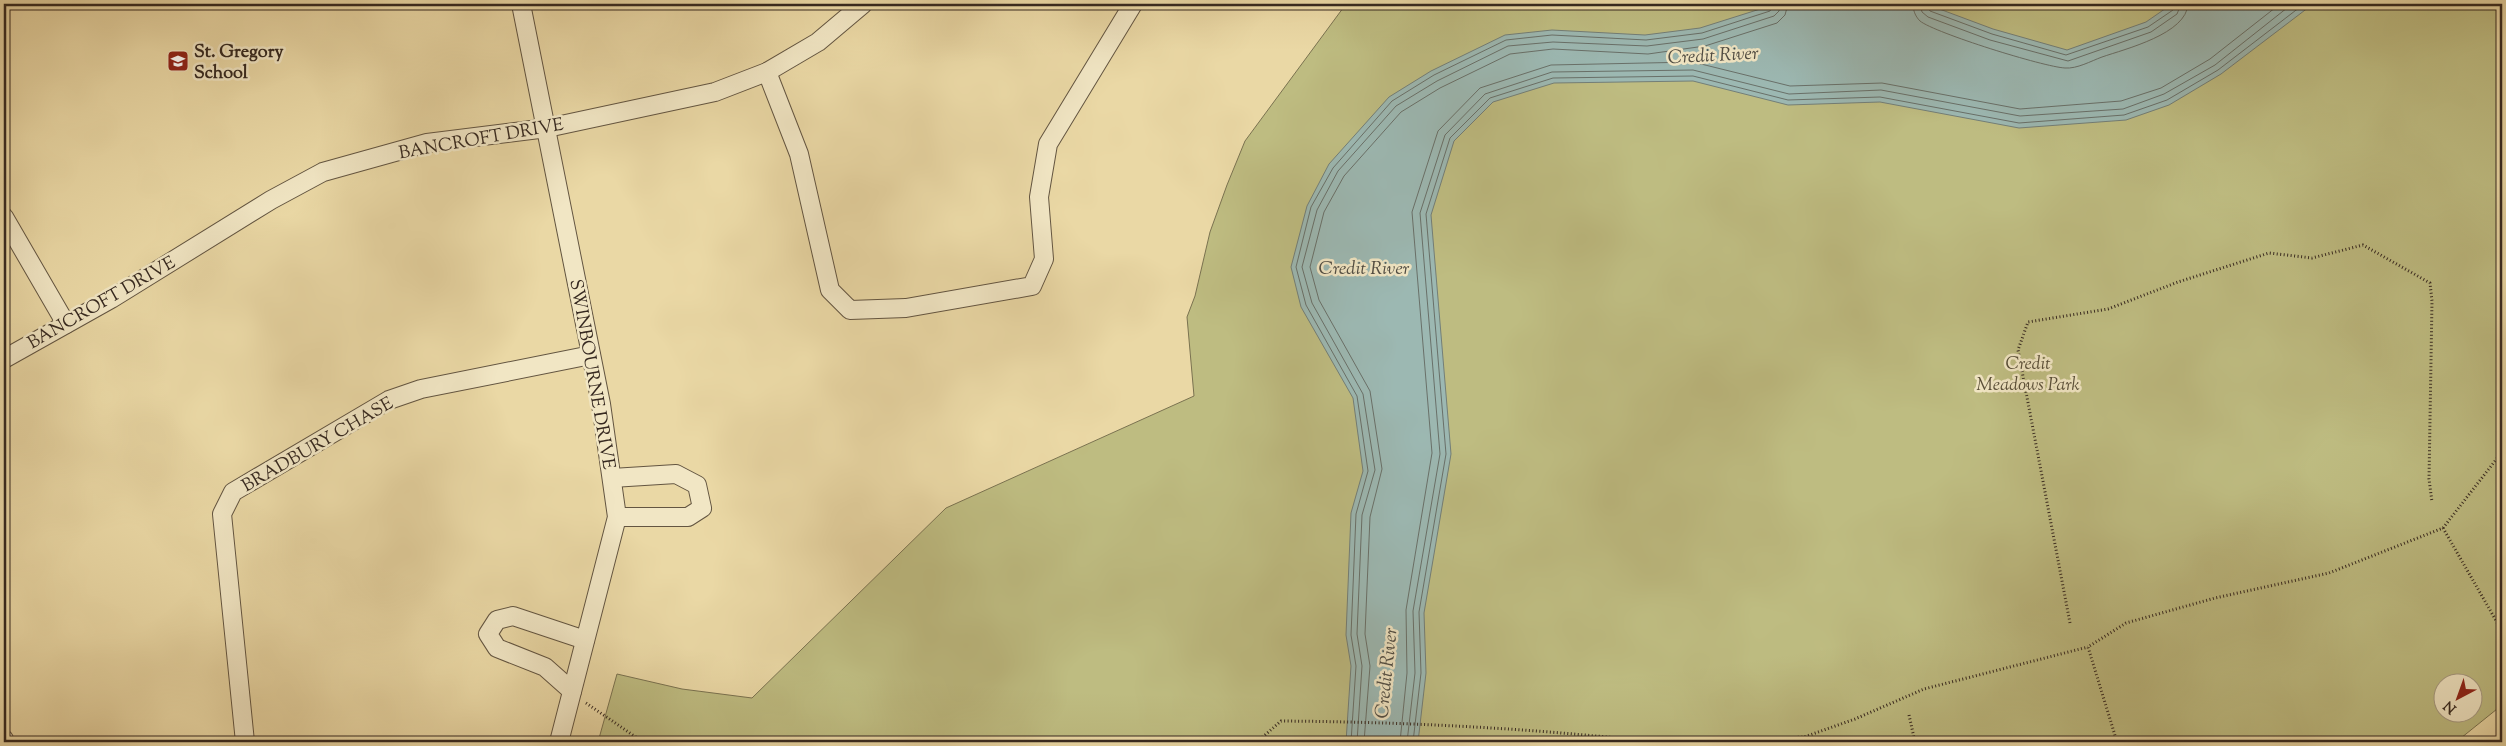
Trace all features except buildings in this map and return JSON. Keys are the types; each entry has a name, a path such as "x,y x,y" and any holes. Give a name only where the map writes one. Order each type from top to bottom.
{"street":[{"name":"SWINBOURNE DRIVE","path":"521,4 591,355 617,517 559,742"},
{"name":"BANCROFT DRIVE","path":"4,359 119,294 272,200 323,172 427,143 547,128 715,92 767,72 818,42 863,4"},
{"path":"767,72 799,154 830,290 850,310 906,308 1032,286 1044,259 1039,196 1048,144 1133,4"},
{"path":"4,217 66,324"},
{"name":"BRADBURY CHASE","path":"245,742 222,514 233,492 389,400 421,389 591,355"},
{"path":"612,478 676,474 697,485 702,508 688,517 617,517"},
{"path":"572,691 545,667 498,648 488,634 497,620 513,616 584,640"}],"path":[{"path":"2070,623 2018,350 2028,322 2108,310 2178,282 2269,254 2312,258 2363,245 2430,284 2432,301 2429,478 2432,502"},
{"path":"1721,742 1804,737 1855,719 1924,689 2088,648 2126,623 2215,598 2329,573 2443,528 2502,452"},
{"path":"2443,528 2502,631"},
{"path":"2088,648 2117,742"},
{"path":"572,691 585,703 643,742"},
{"path":"1909,715 1915,742"},
{"path":"1257,742 1281,721 1431,724 1547,730 1654,742"}],"green space":[{"name":"Credit Meadows Park","path":"1346,4 2502,4 2502,705 2484,719 2484,674 2434,674 2434,724 2478,724 2456,742 598,742 617,674 682,689 752,698 946,508 1194,396 1187,317 1195,296 1210,232 1245,141"}],"water":[{"name":"Credit River","path":"1776,4 1926,4 1993,29 2067,50 2146,22 2172,4 2313,4 2221,74 2169,105 2126,120 2019,128 1880,102 1788,105 1693,81 1554,83 1493,102 1454,141 1431,215 1451,454 1424,613 1426,673 1418,742 1346,742 1351,666 1346,635 1351,513 1363,471 1353,398 1301,307 1291,267 1307,206 1329,164 1389,97 1431,71 1505,35 1552,30 1645,35 1700,28"}],"place":[{"name":"St. Gregory School","path":"178,61"}]}
